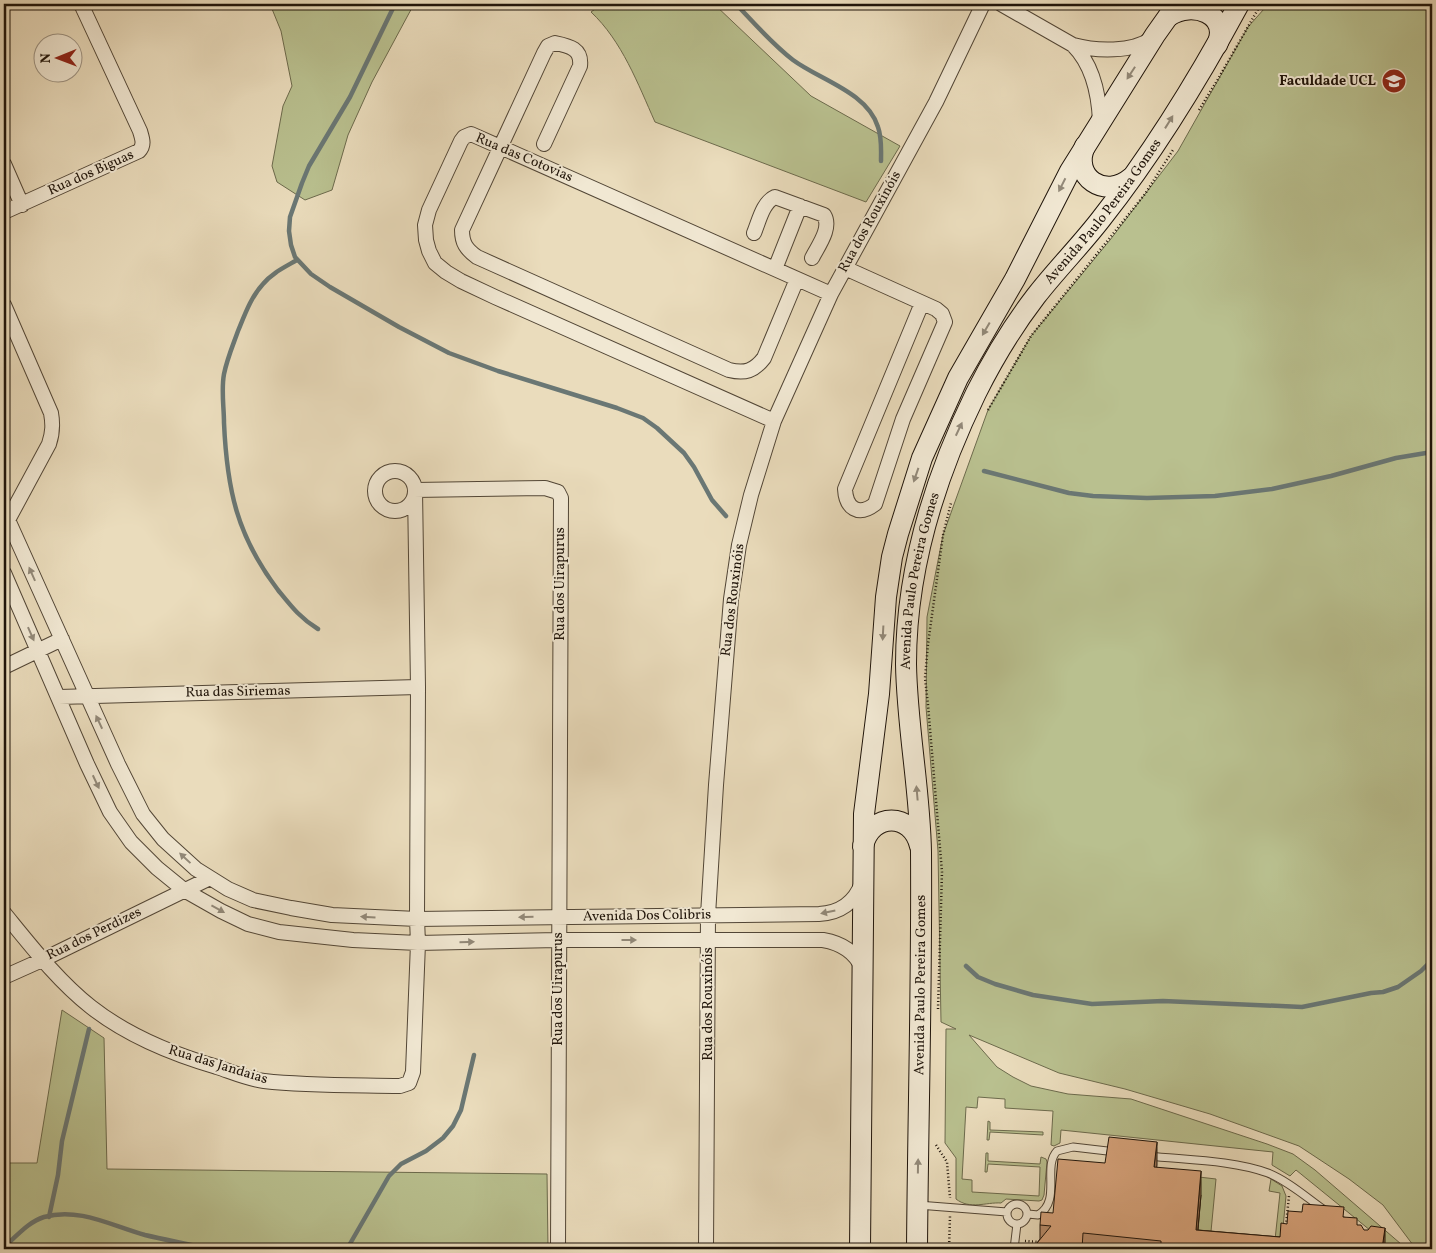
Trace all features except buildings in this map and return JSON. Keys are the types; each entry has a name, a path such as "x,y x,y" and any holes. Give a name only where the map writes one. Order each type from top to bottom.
{"main road":[{"path":"1172,11 1190,4 1199,5 1214,15 1220,32 1219,41 1215,49"},
{"name":"Avenida Paulo Pereira Gomes","path":"917,1249 920,848 915,769 908,703 907,635 915,572 922,541 954,440 976,392 1000,348 1038,294 1101,219 1152,149 1215,49 1239,4"},
{"name":"Avenida Paulo Pereira Gomes","path":"860,1249 864,814 881,674 886,597 892,557 905,507 931,436 958,378 1015,279 1066,178 1086,143 1172,11"},
{"path":"1086,143 1083,150 1082,163 1087,176 1092,181 1110,188 1125,183 1132,177"},
{"path":"863,848 866,837 871,829 882,822 891,820 900,821 908,825 917,835 920,848"}],"street":[{"name":"Rua dos Biguas","path":"4,212 139,151 142,147 143,140 140,131 81,4"},
{"name":"Rua dos Rouxinóis","path":"706,1249 708,915 731,599 739,545 751,495 774,422 831,294 936,102 982,4"},
{"path":"1001,4 1073,45 1092,49 1128,47 1142,44 1155,35"},
{"path":"544,144 580,66 581,58 574,48 555,43 548,46 544,53 462,230 462,241 467,250 476,257 729,370 741,373 749,371 764,358 797,279"},
{"path":"1073,45 1082,57 1095,86 1100,122"},
{"name":"Rua das Cotovias","path":"774,422 495,297 446,272 436,263 429,251 425,225 429,210 461,141 464,137 471,134 831,294"},
{"path":"4,164 22,205"},
{"path":"754,233 770,199 775,197 824,215 827,220 827,228 812,258"},
{"path":"775,269 800,206"},
{"path":"846,268 922,303 942,314 945,322 903,418 875,504 863,511 853,508 846,500 846,488 922,303"},
{"path":"4,305 51,412 53,423 49,444 6,515"},
{"name":"Rua dos Uirapurus","path":"417,919 418,687 415,490 545,488 558,492 561,498 558,1249"},
{"name":"Avenida Dos Colibris","path":"6,515 87,696 143,814 163,838 196,869 228,889 253,900 332,915 417,919 829,913 844,907 852,900 862,882"},
{"name":"Avenida Dos Colibris","path":"4,573 87,764 110,812 131,842 157,868 184,890 248,924 279,932 352,940 418,943 558,940 823,940 847,949 855,956 862,968"},
{"path":"4,667 39,652 62,639"},
{"name":"Rua das Siriemas","path":"59,697 418,687"},
{"name":"Rua dos Perdizes","path":"4,976 42,960 210,878"},
{"name":"Rua das Jandaias","path":"4,913 42,960 90,1006 114,1024 145,1041 187,1058 262,1080 301,1084 400,1086 409,1083 413,1072 418,943 417,919"}],"lane":[{"path":"1028,1214 1038,1215 1047,1207 1050,1197 1053,1157 1058,1150 1074,1147 1125,1153"},
{"path":"1143,1155 1225,1164 1258,1170 1290,1186 1331,1214"},
{"path":"1007,1212 1012,1205 1018,1203 1024,1205 1028,1214"},
{"path":"917,1205 1007,1212"},
{"path":"1007,1212 1009,1219 1017,1224"},
{"path":"1017,1224 1023,1222 1028,1214"},
{"path":"1014,1249 1017,1224"}],"path":[{"path":"1198,112 1261,4"},
{"path":"988,410 1032,336 1145,194 1177,145"},
{"path":"939,559 952,500"},
{"path":"1286,1225 1290,1186"},
{"path":"1022,1241 1040,1242"}],"green space":[{"path":"270,4 414,4 372,82 348,135 332,190 305,200 277,182 272,166 283,106 292,86 281,31"},
{"path":"602,4 714,4 811,96 900,146 866,202 655,122 628,64 612,36 591,12"},
{"path":"1267,4 1432,4 1432,1249 1413,1249 1413,1245 1383,1205 1349,1179 1299,1146 1210,1114 1125,1089 1059,1073 969,1035 997,1067 1031,1086 1068,1094 1131,1099 1293,1154 1315,1170 1401,1244 1403,1249 1373,1249 1376,1235 1296,1170 1290,1176 1272,1165 1273,1152 1061,1130 1060,1143 1054,1146 1051,1145 1053,1111 1005,1108 1005,1099 978,1097 977,1108 966,1107 962,1179 972,1180 972,1192 1039,1196 1040,1167 988,1164 987,1172 985,1172 986,1153 988,1153 988,1161 1040,1164 1041,1157 1046,1159 1047,1162 1042,1200 1006,1199 1001,1203 972,1205 956,1199 956,1158 945,1143 946,1029 956,1029 941,1022 938,851 926,707 927,617 943,535 988,410 1031,336 1110,240 1178,151 1248,27"},
{"path":"62,1010 104,1038 107,1169 547,1174 548,1249 4,1249 4,1163 37,1163"},
{"path":"988,1121 990,1122 990,1130 1043,1132 1043,1135 990,1132 989,1140 987,1140"},
{"path":"1156,1172 1216,1179 1210,1242 1196,1249"},
{"path":"1271,1179 1282,1186 1286,1196 1281,1249 1274,1249 1280,1193 1269,1191"}],"waterway":[{"path":"395,4 350,97 309,166 302,183 290,217 289,231 295,257 311,274 330,287 399,327 449,353 498,371 643,418 684,453 712,500 726,516"},
{"path":"736,4 785,54 842,88 864,105 878,127 881,161"},
{"path":"297,260 279,270 267,280 255,294 246,312 230,352 224,374 224,423 228,470 232,491 237,511 253,551 278,590 301,616 318,629"},
{"path":"984,471 1069,493 1093,496 1147,498 1215,496 1272,489 1331,476 1396,458 1432,452"},
{"path":"966,966 978,977 995,984 1033,995 1092,1004 1163,1001 1302,1007 1383,992 1398,987 1421,971 1432,960"},
{"path":"49,1217 58,1175 62,1141 89,1029"},
{"path":"347,1249 389,1176 401,1164 426,1151 443,1138 453,1126 461,1110 474,1055"},
{"path":"4,1247 27,1226 38,1219 70,1214 95,1219 145,1235 209,1249"}],"place":[{"name":"Faculdade UCL","path":"1394,81"}]}
